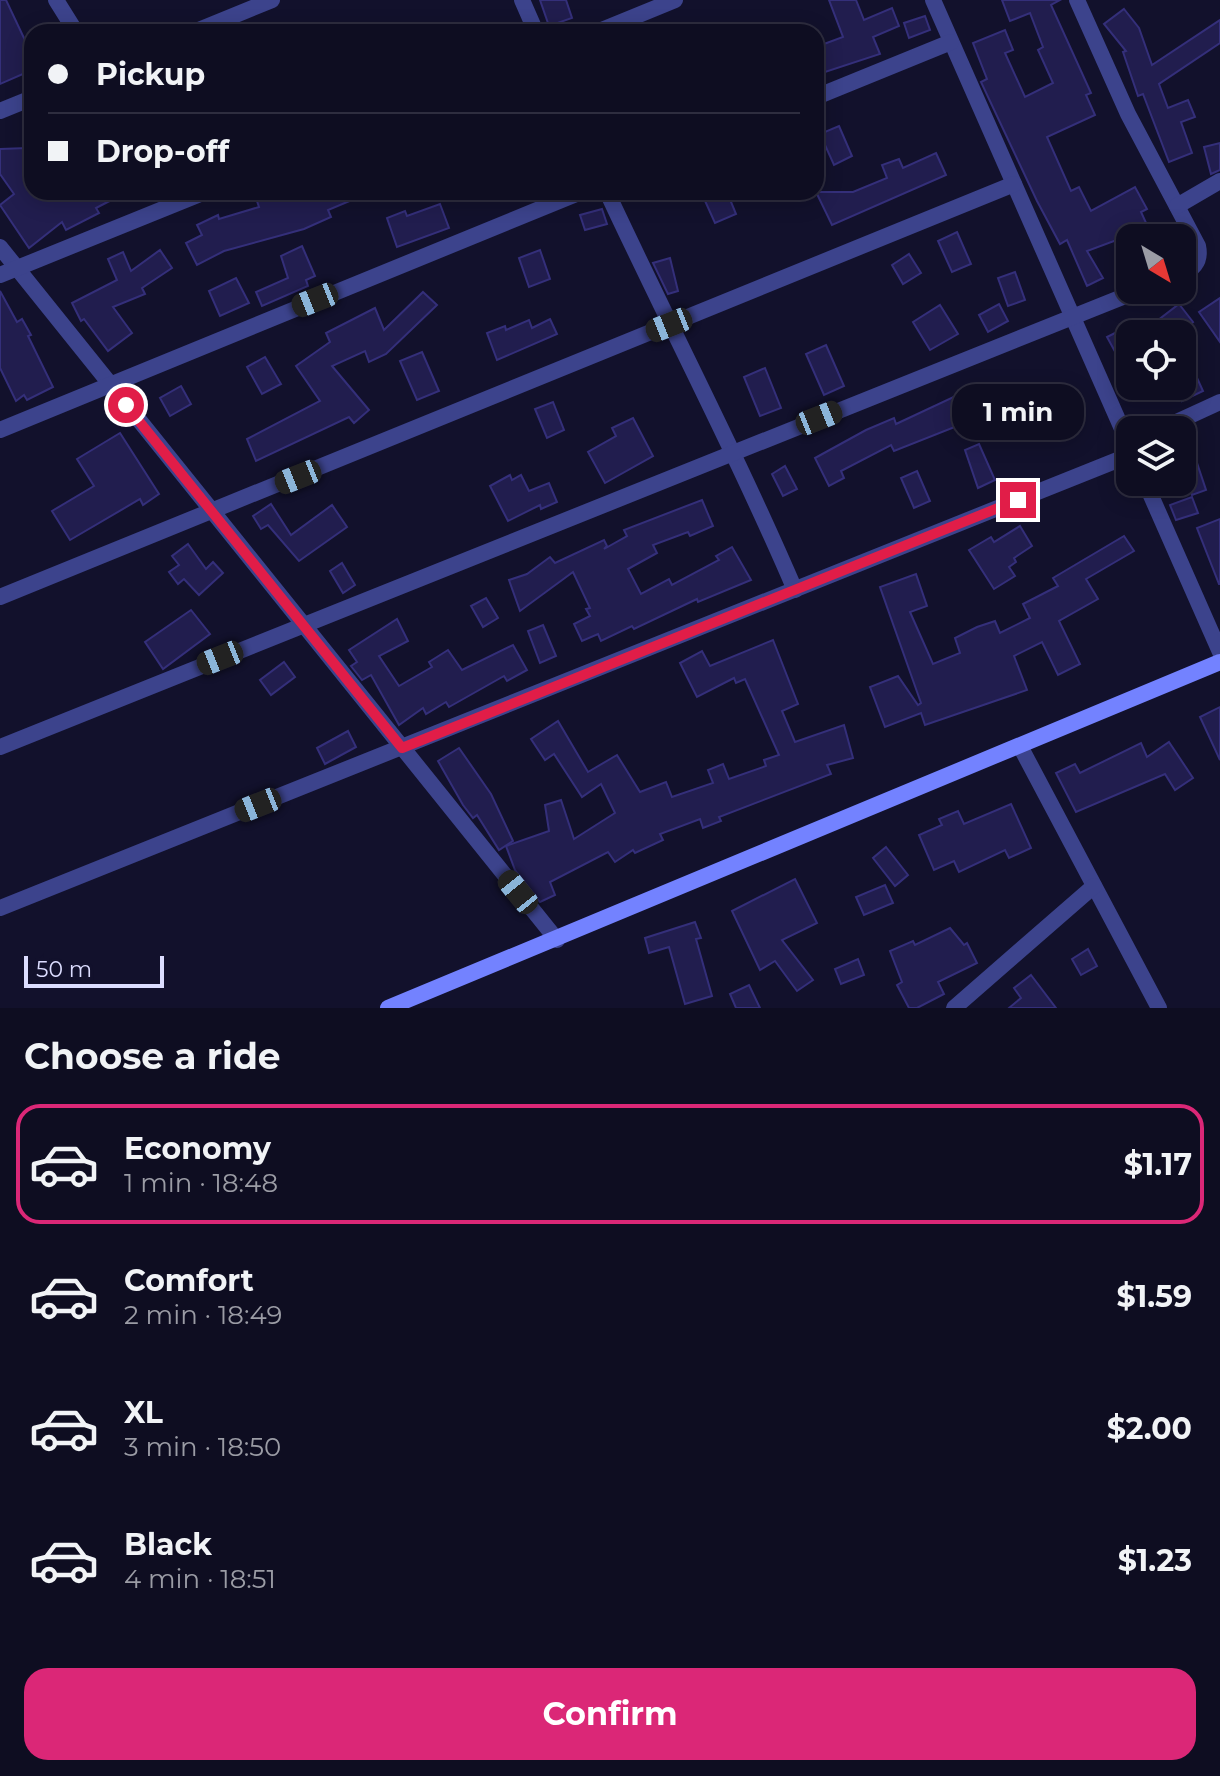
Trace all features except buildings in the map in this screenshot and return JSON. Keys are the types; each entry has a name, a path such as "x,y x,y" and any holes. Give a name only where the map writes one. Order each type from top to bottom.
{"main road":[{"path":"388,1008 1220,662"}],"street":[{"path":"56,0 71,24"},
{"path":"214,24 272,0"},
{"path":"522,0 532,24"},
{"path":"616,24 675,0"},
{"path":"933,0 1116,416"},
{"path":"1077,0 1128,114 1185,224"},
{"path":"824,94 951,42"},
{"path":"0,111 24,101"},
{"path":"1177,206 1220,181"},
{"path":"0,597 1014,184"},
{"path":"0,275 185,200"},
{"path":"0,430 561,200"},
{"path":"611,200 669,325 735,451 795,590"},
{"path":"1196,246 1201,257 1196,265"},
{"path":"0,247 557,940"},
{"path":"0,747 1116,300"},
{"path":"1190,416 1220,402"},
{"path":"0,908 795,590 1116,453"},
{"path":"1151,496 1220,652"},
{"path":"1020,746 1159,1008"},
{"path":"954,1008 1094,886"}],"route":[{"path":"126,405 402,748 1018,500"}]}
